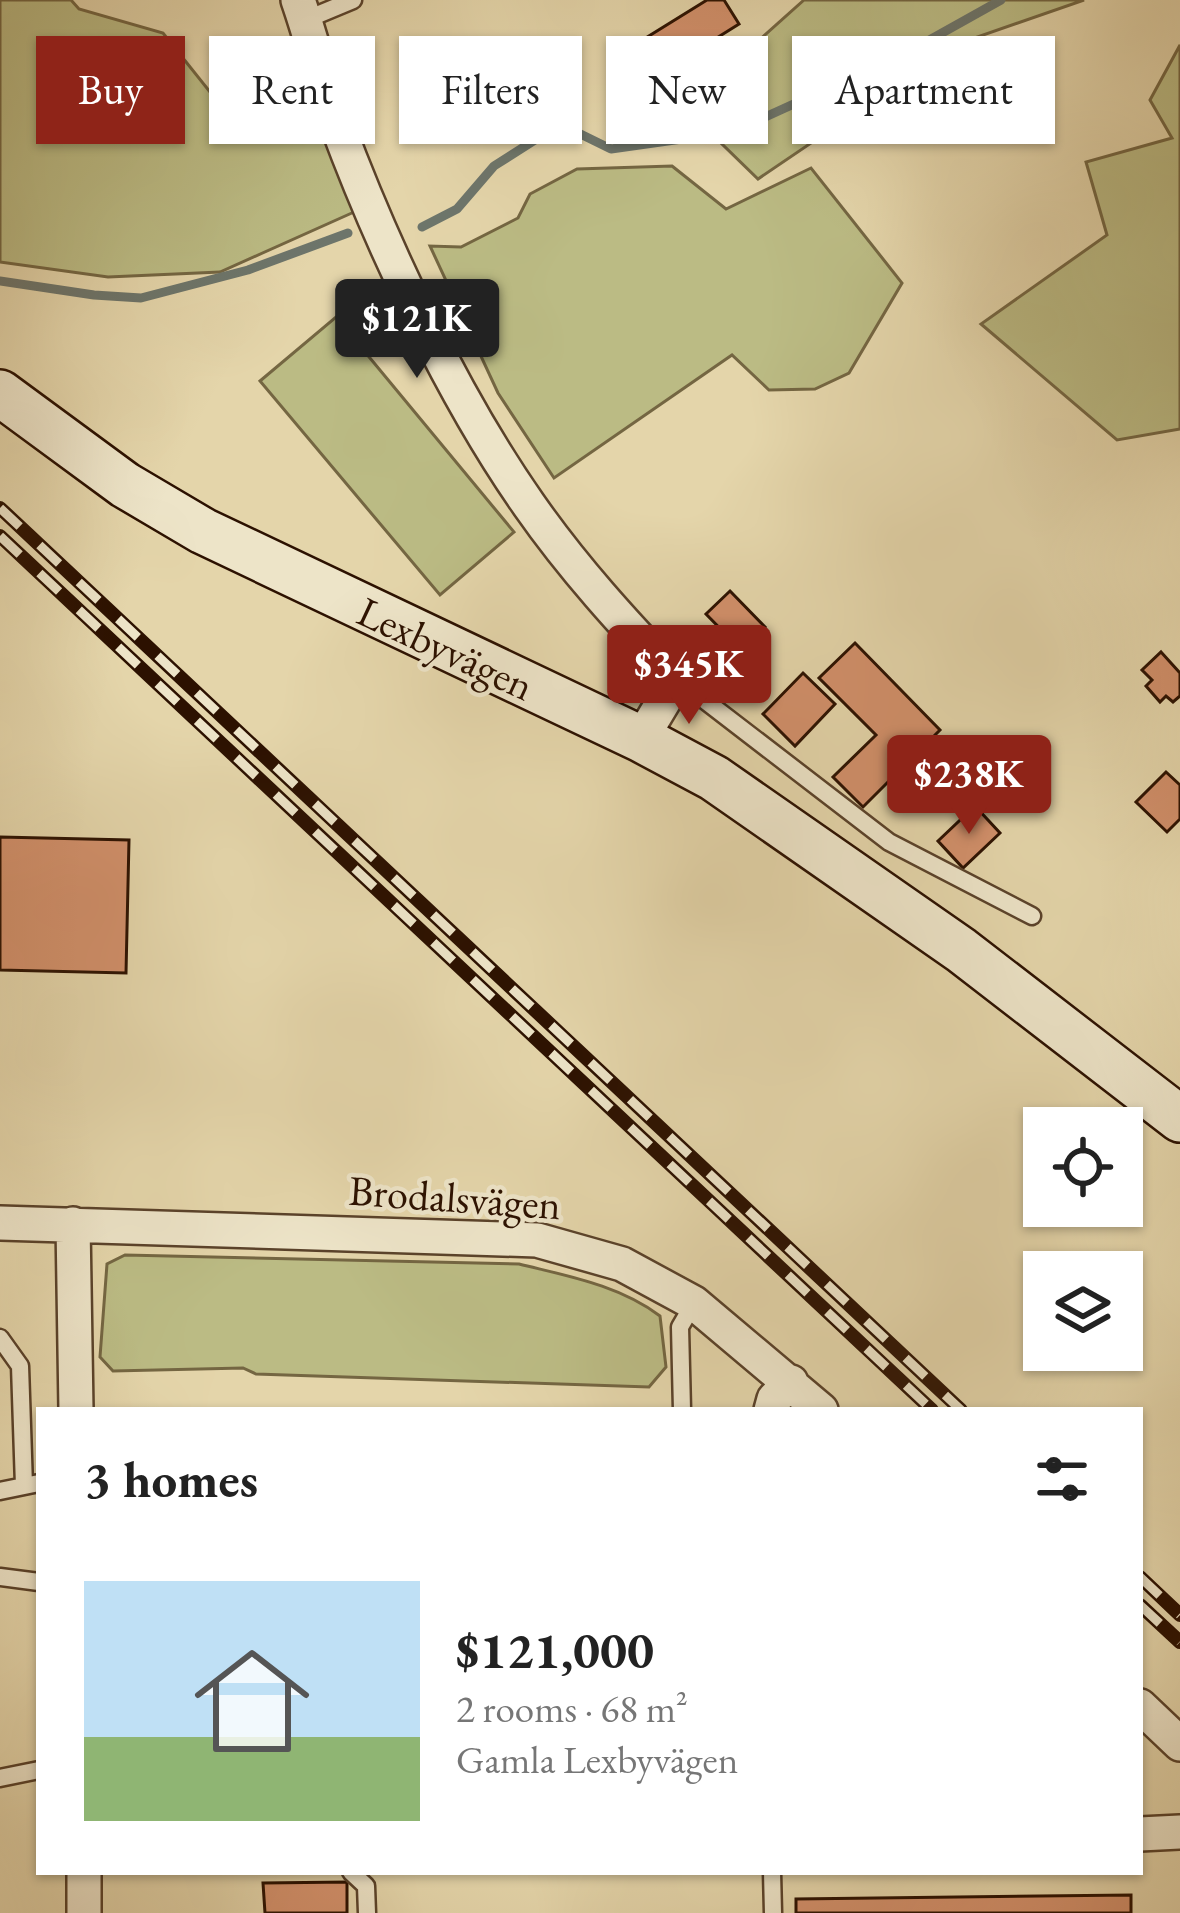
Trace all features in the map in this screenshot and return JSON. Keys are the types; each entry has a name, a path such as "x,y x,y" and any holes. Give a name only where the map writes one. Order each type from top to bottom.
{"street":[{"path":"302,10 336,120 394,258 470,407 528,504 581,573 677,679 641,740"},
{"name":"Lexbyvägen","path":"0,393 124,485 203,531 715,778 837,861 1180,1119"},
{"name":"Brodalsvägen","path":"0,1222 537,1240 622,1264 694,1303 781,1396 812,1407"},
{"path":"73,1224 76,1407"},
{"path":"1143,1709 1180,1744"},
{"path":"1143,1834 1180,1832"},
{"path":"83,1875 84,1913"}],"lane":[{"path":"302,10 352,0"},
{"path":"677,679 889,842 1032,916"},
{"path":"682,1407 680,1327 694,1303"},
{"path":"0,1338 20,1366 32,1484 0,1491"},
{"path":"0,1577 36,1582"},
{"path":"0,1778 36,1771"},
{"path":"354,1875 366,1886 367,1913"},
{"path":"772,1875 773,1913"}],"green space":[{"path":"0,0 71,0 79,9 165,36 36,36 36,144 185,144 185,61 209,91 209,144 332,144 354,212 220,272 108,277 0,262"},
{"path":"804,0 1084,0 980,36 792,36 792,144 810,144 758,179 722,144 768,144 768,36 764,36"},
{"path":"1180,45 1180,429 1117,440 981,324 1107,235 1086,162 1172,138 1150,100"},
{"path":"672,166 726,209 811,168 902,283 849,373 815,389 769,390 732,355 554,478 498,393 430,246 461,247 518,218 530,194 577,169"},
{"path":"336,317 514,532 440,595 260,381"},
{"path":"125,1255 519,1264 610,1289 660,1316 666,1367 649,1387 256,1374 243,1368 113,1371 100,1357 107,1264"}],"building":[{"path":"707,0 724,0 739,24 720,36 649,36"},
{"path":"730,591 765,627 741,650 706,614"},
{"path":"855,643 940,730 863,807 833,777 876,735 819,678"},
{"path":"1161,652 1180,673 1180,696 1173,702 1166,696 1160,702 1146,686 1152,680 1142,670"},
{"path":"803,673 835,704 795,746 763,714"},
{"path":"1166,772 1180,785 1180,819 1167,832 1136,802"},
{"path":"975,806 1000,833 963,868 938,841"},
{"path":"0,837 129,840 126,973 0,970"},
{"path":"347,1882 347,1913 265,1913 263,1883"},
{"path":"1131,1895 1131,1913 796,1913 796,1899"}],"waterway":[{"path":"422,227 457,209 494,166 560,124 611,149 689,138 761,119 908,52 1001,0"},
{"path":"0,281 141,298 248,270 348,233"}],"railway":[{"path":"0,508 958,1407"},
{"path":"0,536 929,1407"},
{"path":"1143,1580 1180,1615"},
{"path":"1143,1608 1180,1642"}]}
